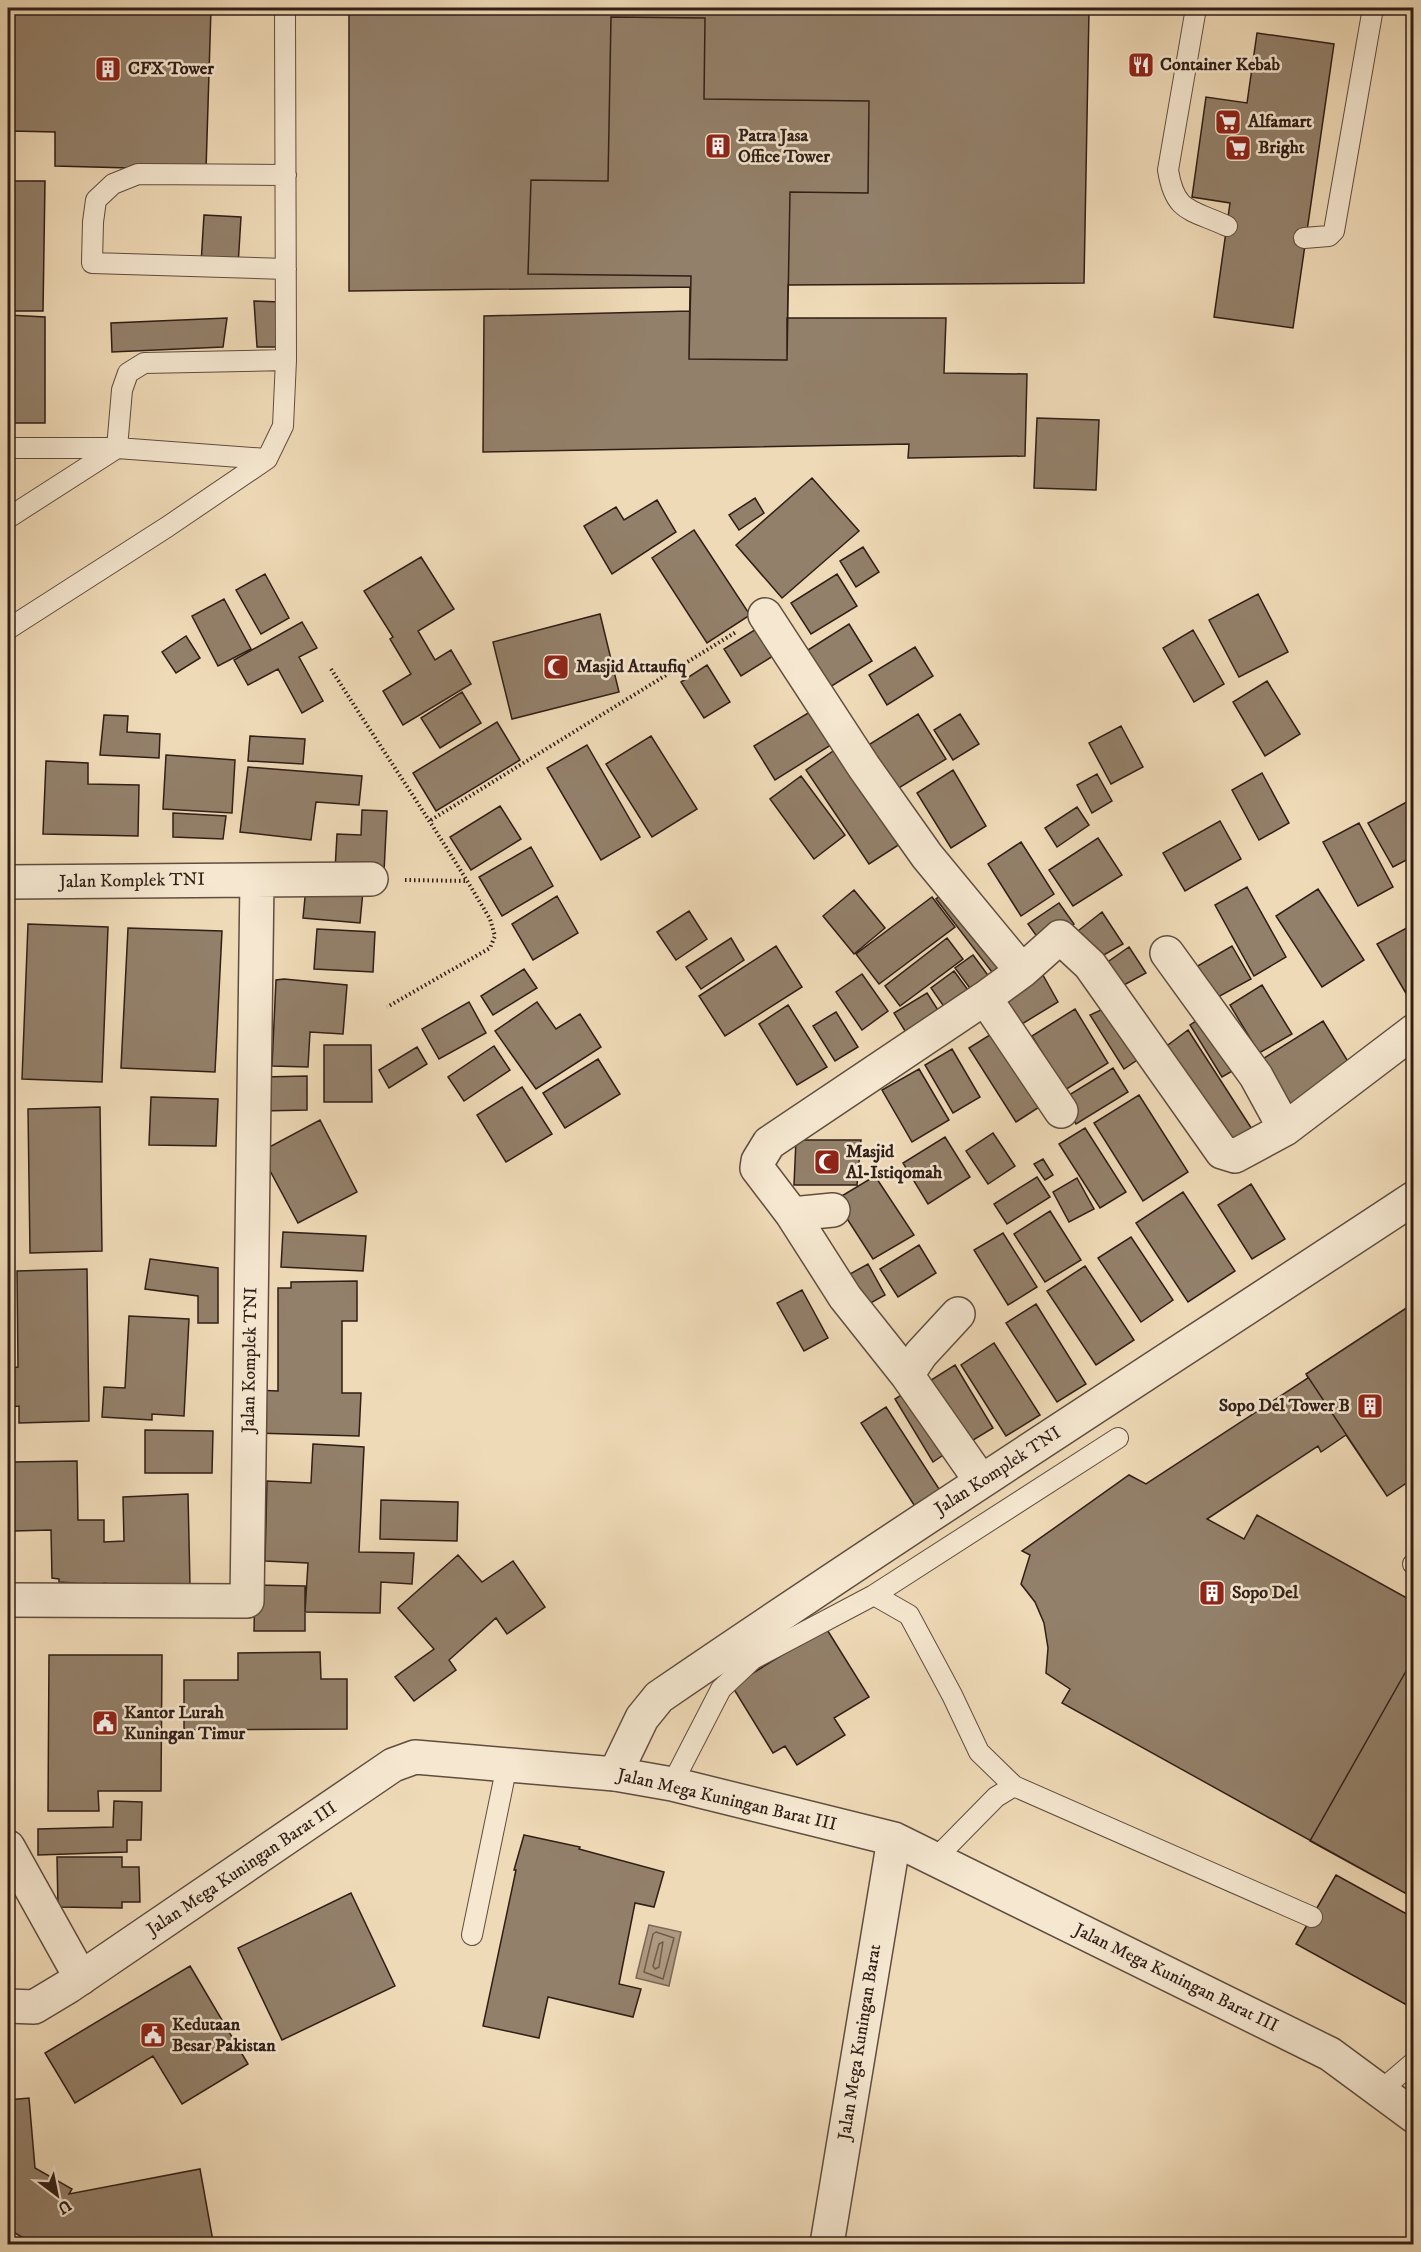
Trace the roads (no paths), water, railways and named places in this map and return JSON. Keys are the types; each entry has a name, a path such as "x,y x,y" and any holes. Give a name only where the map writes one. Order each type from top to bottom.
{"street":[{"path":"765,615 864,767 927,856 1022,970"},
{"name":"Jalan Komplek TNI","path":"8,882 371,879"},
{"name":"Jalan Komplek TNI","path":"8,1600 247,1601 257,880"},
{"path":"981,1481 907,1375 845,1297 792,1214 758,1168 758,1161 770,1143 985,998 1060,937 1090,965 1222,1152 1235,1156 1285,1129 1413,1031"},
{"path":"1167,953 1256,1076 1285,1129"},
{"path":"985,998 1061,1111"},
{"name":"Jalan Komplek TNI","path":"615,1774 642,1718 659,1697 857,1562 1413,1198"},
{"path":"792,1214 833,1210"},
{"path":"907,1375 921,1354 958,1314"},
{"name":"Jalan Mega Kuningan Barat III","path":"8,2006 34,2007 81,1978 393,1765 415,1757 615,1774 672,1784 894,1839 1330,2054 1413,2116"},
{"name":"Jalan Mega Kuningan Barat","path":"827,2244 894,1839"},
{"path":"8,1847 81,1978"}],"lane":[{"path":"8,629 167,527 267,459 283,426 286,360 285,8"},
{"path":"1196,8 1168,170 1171,190 1178,204 1227,226"},
{"path":"1304,238 1329,236 1334,231 1372,8"},
{"path":"286,175 138,174 112,184 96,200 92,253 92,264 286,269"},
{"path":"117,448 122,390 128,373 144,363 286,360"},
{"path":"8,447 117,448 267,459"},
{"path":"8,518 117,448"},
{"path":"672,1784 721,1689 753,1659 874,1595 1118,1438"},
{"path":"874,1595 909,1615 952,1695 979,1752 1014,1786 1312,1917"},
{"path":"472,1935 507,1765"},
{"path":"935,1859 996,1797 1014,1786"},
{"path":"1380,2091 1413,2062"}],"water":[{"path":"649,1925 681,1932 669,1986 636,1978"}],"place":[{"name":"Container Kebab","path":"1141,65"},
{"name":"CFX Tower","path":"108,69"},
{"name":"Alfamart","path":"1228,122"},
{"name":"Patra Jasa Office Tower","path":"718,146"},
{"name":"Bright","path":"1238,148"},
{"name":"Masjid Attaufiq","path":"556,667"},
{"name":"Masjid Al-Istiqomah","path":"827,1162"},
{"name":"Sopo Del Tower B","path":"1370,1406"},
{"name":"Sopo Del","path":"1212,1593"},
{"name":"Kantor Lurah Kuningan Timur","path":"105,1723"},
{"name":"Kedutaan Besar Pakistan","path":"153,2035"}]}
